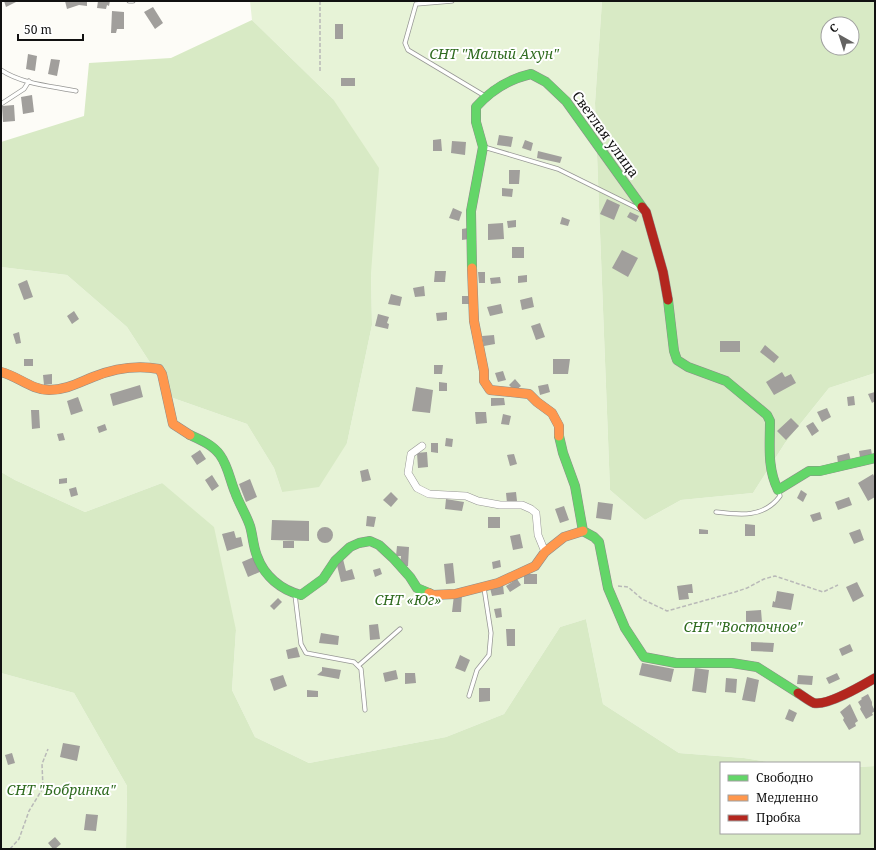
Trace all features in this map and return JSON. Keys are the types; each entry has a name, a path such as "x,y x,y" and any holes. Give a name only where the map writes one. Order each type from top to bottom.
{"street":[{"name":"Светлая улица","path":"485,96 506,83 521,76 531,74 546,82 566,101 646,212 667,290 674,351 677,360 688,367 726,380 767,415 770,421 770,467 772,481 778,490"},
{"path":"485,96 476,107 476,122 482,147 471,211 474,321 484,371 484,381 490,390 530,394 537,402 552,413 558,426 558,434 563,453 575,486 583,531"},
{"path":"1,372 10,373 33,387 43,390 62,389 93,377 124,369 150,367 159,369 162,374 173,424 204,441 220,455 227,468 236,494 247,518 253,536 257,557 269,576 282,589 294,594 301,595 323,579 335,561 350,548 359,543 370,541 378,545 393,558 410,577 417,588 433,595 455,594 498,584 535,566 545,552 564,536 583,531 594,537 599,542 608,588 625,628 644,656 676,663 732,663 757,667 815,703 826,702 850,692 875,678"},
{"path":"422,446 411,454 408,473 417,488 429,494 466,496 478,501 500,505 522,505 531,509 536,513 538,535 545,552"},
{"path":"778,490 809,471 820,471 875,458"}],"lane":[{"path":"452,1 416,4 405,43 408,50 485,96"},
{"path":"1,70 11,76 76,91"},
{"path":"1,104 24,89 29,81"},
{"path":"482,147 558,168 646,212"},
{"path":"716,512 741,515 761,511 774,505 780,496 778,490"},
{"path":"469,696 477,670 489,655 491,633 484,587"},
{"path":"294,594 302,644 306,653 354,662 360,669 365,710"},
{"path":"358,666 400,629"}],"path":[{"path":"320,1 320,71"},
{"path":"608,588 612,585 628,587 642,600 667,612 735,592 747,588 764,579 776,576 786,578 823,592 838,585"},
{"path":"10,849 20,839 29,811 43,788 42,764 48,749"}],"green space":[{"name":"СНТ «Юг»","path":"250,1 602,1 595,103 610,490 645,520 681,500 753,493 785,443 829,388 875,373 875,766 860,767 860,762 769,762 744,758 679,753 603,704 586,619 560,627 504,714 446,737 309,763 255,737 232,690 236,630 162,483 85,512 15,480 1,472 1,267 67,275 127,327 173,398 247,424 274,468 282,492 347,443 372,325 371,273 333,99 252,20"},
{"path":"602,1 875,1 875,373 829,388 785,443 753,493 681,500 645,520 610,490 595,103"},
{"path":"252,20 333,99 379,168 371,273 372,325 347,443 319,487 282,492 274,468 247,424 173,398 127,327 67,275 1,267 1,142 84,116 89,63 171,58"},
{"path":"1,472 15,480 85,512 162,483 214,527 236,630 232,690 255,737 309,763 446,737 504,714 560,627 586,619 603,704 679,753 744,758 769,762 720,762 720,834 860,834 860,767 875,766 875,849 126,849 127,786 74,693 1,673"},
{"name":"СНТ \"Бобринка\"","path":"1,673 74,693 127,786 126,849 1,849"}],"building":[{"path":"4,1 18,1 6,7"},
{"path":"65,1 87,1 87,6 79,5 67,9"},
{"path":"98,1 110,1 109,6 107,5 106,9 97,8"},
{"path":"153,7 163,23 155,29 144,12"},
{"path":"112,11 124,12 124,29 117,29 116,33 111,33"},
{"path":"335,24 343,24 343,39 335,39"},
{"path":"28,54 37,56 35,71 26,69"},
{"path":"51,59 60,60 57,76 48,74"},
{"path":"341,78 355,78 355,86 341,86"},
{"path":"32,95 34,112 23,114 21,97"},
{"path":"14,105 15,121 3,122 2,106"},
{"path":"499,135 513,137 511,147 497,145"},
{"path":"441,139 442,151 433,151 433,140"},
{"path":"525,140 533,143 531,151 522,148"},
{"path":"452,141 466,142 465,155 451,153"},
{"path":"538,151 562,157 560,163 537,158"},
{"path":"509,170 520,170 519,184 509,184"},
{"path":"502,188 513,189 512,197 502,196"},
{"path":"607,199 620,205 614,220 600,214"},
{"path":"453,208 462,212 459,221 449,218"},
{"path":"630,212 639,216 636,222 627,217"},
{"path":"562,217 570,220 568,226 560,224"},
{"path":"516,220 516,227 508,228 507,221"},
{"path":"503,223 504,239 488,240 488,224"},
{"path":"468,228 469,239 462,240 462,229"},
{"path":"512,247 524,247 524,258 512,258"},
{"path":"622,250 638,258 628,277 612,268"},
{"path":"435,271 446,271 445,282 434,282"},
{"path":"478,272 485,272 485,283 479,283"},
{"path":"527,275 527,282 518,283 518,276"},
{"path":"500,277 501,283 491,284 490,278"},
{"path":"27,280 33,297 24,300 18,284"},
{"path":"424,286 425,296 415,297 413,288"},
{"path":"391,294 402,297 400,306 388,304"},
{"path":"462,296 471,296 471,304 462,304"},
{"path":"532,297 534,307 522,310 520,300"},
{"path":"501,304 503,313 490,316 487,307"},
{"path":"74,311 79,319 72,324 67,316"},
{"path":"447,312 447,320 437,321 436,313"},
{"path":"378,314 389,317 387,323 389,324 388,329 375,326"},
{"path":"540,323 545,337 536,340 531,326"},
{"path":"19,332 21,343 16,344 13,334"},
{"path":"494,335 495,344 484,346 482,336"},
{"path":"720,341 740,341 740,352 720,352"},
{"path":"765,345 779,357 774,363 760,352"},
{"path":"24,359 33,359 33,366 24,366"},
{"path":"553,359 570,359 568,374 553,374"},
{"path":"434,365 443,365 442,374 434,374"},
{"path":"503,371 506,380 498,382 495,373"},
{"path":"782,372 785,377 791,374 796,383 774,395 766,382"},
{"path":"52,374 52,384 44,385 43,375"},
{"path":"515,379 521,386 515,391 509,385"},
{"path":"439,382 447,383 447,391 439,391"},
{"path":"548,384 550,392 540,395 538,386"},
{"path":"140,385 143,397 113,406 110,394"},
{"path":"416,387 433,390 430,413 412,411"},
{"path":"875,392 875,401 872,403 868,394"},
{"path":"854,396 855,405 848,406 847,397"},
{"path":"78,397 83,411 71,415 67,401"},
{"path":"491,398 504,398 505,405 491,406"},
{"path":"827,408 831,417 822,422 817,412"},
{"path":"31,410 39,410 40,428 32,429"},
{"path":"475,412 486,412 487,423 476,424"},
{"path":"503,414 511,416 509,425 501,424"},
{"path":"791,418 799,426 786,440 777,431"},
{"path":"813,422 819,431 812,436 806,426"},
{"path":"105,424 107,430 99,433 97,427"},
{"path":"63,433 65,440 59,441 57,434"},
{"path":"446,438 453,439 452,447 445,446"},
{"path":"431,443 438,443 438,453 431,452"},
{"path":"871,449 872,455 860,457 859,451"},
{"path":"200,450 206,459 197,465 191,456"},
{"path":"427,452 428,467 418,468 417,453"},
{"path":"849,453 851,461 838,463 837,456"},
{"path":"514,454 517,464 510,466 507,455"},
{"path":"368,469 371,480 362,482 360,471"},
{"path":"873,474 875,478 875,497 868,501 858,483"},
{"path":"212,475 219,486 212,491 205,480"},
{"path":"67,478 67,483 59,484 59,479"},
{"path":"250,479 257,497 246,502 239,484"},
{"path":"76,487 78,495 71,497 69,489"},
{"path":"801,490 807,494 803,502 797,498"},
{"path":"391,492 398,499 391,507 383,500"},
{"path":"516,492 517,501 507,503 506,493"},
{"path":"849,497 852,505 838,510 835,502"},
{"path":"446,499 464,502 462,511 445,509"},
{"path":"598,502 613,504 611,520 596,518"},
{"path":"564,506 569,520 560,523 555,509"},
{"path":"820,512 822,519 813,522 810,515"},
{"path":"367,516 376,517 374,527 366,526"},
{"path":"488,517 500,517 500,528 488,528"},
{"path":"272,520 309,521 309,541 271,540"},
{"path":"745,524 755,525 755,536 745,536"},
{"path":"322,527 328,527 333,532 331,541 328,543 322,543 317,538 317,532"},
{"path":"699,529 708,530 708,534 699,534"},
{"path":"860,529 864,540 854,544 849,533"},
{"path":"234,531 236,538 241,537 243,546 227,551 222,534"},
{"path":"520,534 523,548 513,550 510,536"},
{"path":"283,541 294,541 294,548 283,548"},
{"path":"397,546 409,547 408,566 400,566 401,556 396,556"},
{"path":"256,556 262,571 248,577 242,562"},
{"path":"343,559 346,571 352,569 355,579 341,582 336,561"},
{"path":"500,560 501,567 493,569 492,562"},
{"path":"453,563 455,583 446,584 444,564"},
{"path":"380,568 382,574 375,577 373,570"},
{"path":"524,574 537,574 537,584 524,584"},
{"path":"517,579 521,585 510,592 506,586"},
{"path":"857,582 864,596 853,602 846,587"},
{"path":"692,584 693,593 688,593 689,599 679,600 677,586"},
{"path":"503,585 504,594 492,596 490,588"},
{"path":"777,591 794,594 791,610 772,607 773,601 775,602"},
{"path":"454,595 462,595 461,612 452,612"},
{"path":"278,598 282,602 274,610 270,606"},
{"path":"501,608 502,617 496,618 494,609"},
{"path":"761,610 762,622 746,622 746,611"},
{"path":"378,624 380,639 370,640 369,625"},
{"path":"506,629 515,629 515,646 507,646"},
{"path":"321,633 339,636 338,645 319,643"},
{"path":"751,642 774,643 773,652 751,651"},
{"path":"850,644 853,651 842,656 839,649"},
{"path":"297,647 300,657 288,659 286,650"},
{"path":"460,655 470,660 465,672 455,668"},
{"path":"642,663 674,669 671,682 639,675"},
{"path":"322,667 341,670 339,679 317,675 322,671"},
{"path":"695,668 709,670 706,693 692,691"},
{"path":"396,670 398,679 385,682 383,673"},
{"path":"405,673 415,673 416,683 405,684"},
{"path":"837,673 840,679 829,684 826,678"},
{"path":"283,675 287,686 274,691 270,679"},
{"path":"798,675 813,676 812,685 797,684"},
{"path":"747,677 759,680 755,702 742,700"},
{"path":"726,678 737,679 736,693 725,692"},
{"path":"479,688 490,688 490,701 479,702"},
{"path":"307,690 318,691 318,697 307,697"},
{"path":"868,694 875,711 872,713 873,715 866,719 858,702 862,699 861,698"},
{"path":"850,704 858,721 855,723 856,726 849,730 840,712"},
{"path":"789,709 797,713 793,722 785,719"},
{"path":"63,743 80,746 77,761 60,757"},
{"path":"12,753 15,763 8,765 5,755"},
{"path":"86,814 98,815 96,831 84,830"},
{"path":"55,837 61,844 53,849 48,843"}],"traffic: fast":[{"path":"472,268 471,211 483,147 476,122 476,107 494,90 523,76 531,74 546,82 566,101 642,207"},
{"path":"668,300 674,351 677,360 688,367 726,381 767,415 770,421 772,473 778,490 809,471 820,471 875,458"},
{"path":"190,435 217,451 223,459 237,496 247,517 260,563 269,576 280,586 301,595 323,579 335,561 350,547 359,543 370,541 379,545 393,558 410,577 417,588 429,593"},
{"path":"559,436 563,453 575,486 583,531 594,537 599,542 608,588 625,628 644,657 676,663 732,663 757,667 798,693"}],"traffic: slow":[{"path":"472,268 474,321 484,371 484,381 490,390 529,394 552,413 559,426 559,436"},
{"path":"1,372 13,376 36,388 55,390 117,370 142,367 159,369 162,374 173,424 190,435"},
{"path":"429,593 433,595 455,594 498,583 535,566 545,552 564,537 583,531"}],"traffic: jam":[{"path":"642,207 646,212 663,272 668,300"},
{"path":"798,693 814,703 820,703 845,694 875,678"}],"park label":[{"name":"СНТ \"Малый Ахун\"","path":"494,53"},
{"name":"СНТ \"Восточное\"","path":"743,626"}]}
